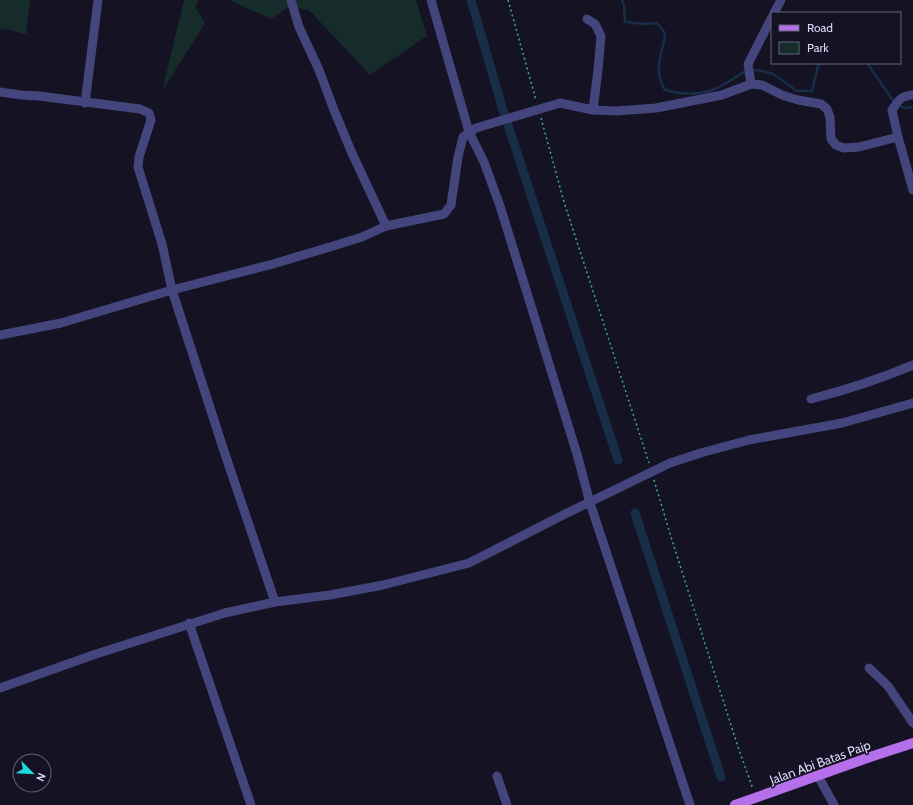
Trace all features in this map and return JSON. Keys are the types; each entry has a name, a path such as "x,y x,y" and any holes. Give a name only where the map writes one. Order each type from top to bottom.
{"main road":[{"name":"Jalan Abi Batas Paip","path":"735,805 913,743"}],"street":[{"path":"85,103 98,0"},
{"path":"431,0 473,130 500,206 577,454 590,503 690,805"},
{"path":"775,12 781,0"},
{"path":"291,1 300,27 319,70 351,151 386,226"},
{"path":"587,19 595,24 601,36 593,110"},
{"path":"751,81 748,64 771,19"},
{"path":"0,335 61,323 172,290 318,251 362,237 386,226 444,214 451,205 454,180 463,138 473,130 560,103 593,110 616,111 656,108 722,95 751,81 782,95 798,100 821,104 827,109 830,117 831,139 836,145 844,148 859,147 898,137"},
{"path":"0,92 140,109 151,115 151,120 139,157 138,167 162,244 172,290 275,602"},
{"path":"913,95 900,98 892,110 913,190"},
{"path":"811,399 847,390 887,376 913,364"},
{"path":"0,688 188,623 225,613 275,602 330,595 383,585 469,563 670,463 704,452 764,437 842,423 913,403"},
{"path":"188,623 251,805"},
{"path":"869,668 898,698 913,723"},
{"path":"497,776 507,805"},
{"path":"818,776 834,805"}],"path":[{"path":"508,0 564,202 652,472 666,523 738,747 753,799"}],"green space":[{"path":"0,0 30,0 26,34 1,28 0,32"},
{"path":"184,0 199,0 195,7 205,23 162,91"},
{"path":"229,0 416,0 427,36 370,75 309,10 289,7 271,19"}],"waterway":[{"path":"318,0 323,0"},
{"path":"471,0 502,107 618,460"},
{"path":"622,0 624,5 625,22 644,24 657,23 665,33 659,62 659,75 665,90 688,93 706,92 720,87 742,73 747,72"},
{"path":"752,71 757,70 773,74 797,91 812,91 819,64"},
{"path":"868,64 894,102"},
{"path":"899,105 904,108 913,107"},
{"path":"635,513 721,777"}]}
